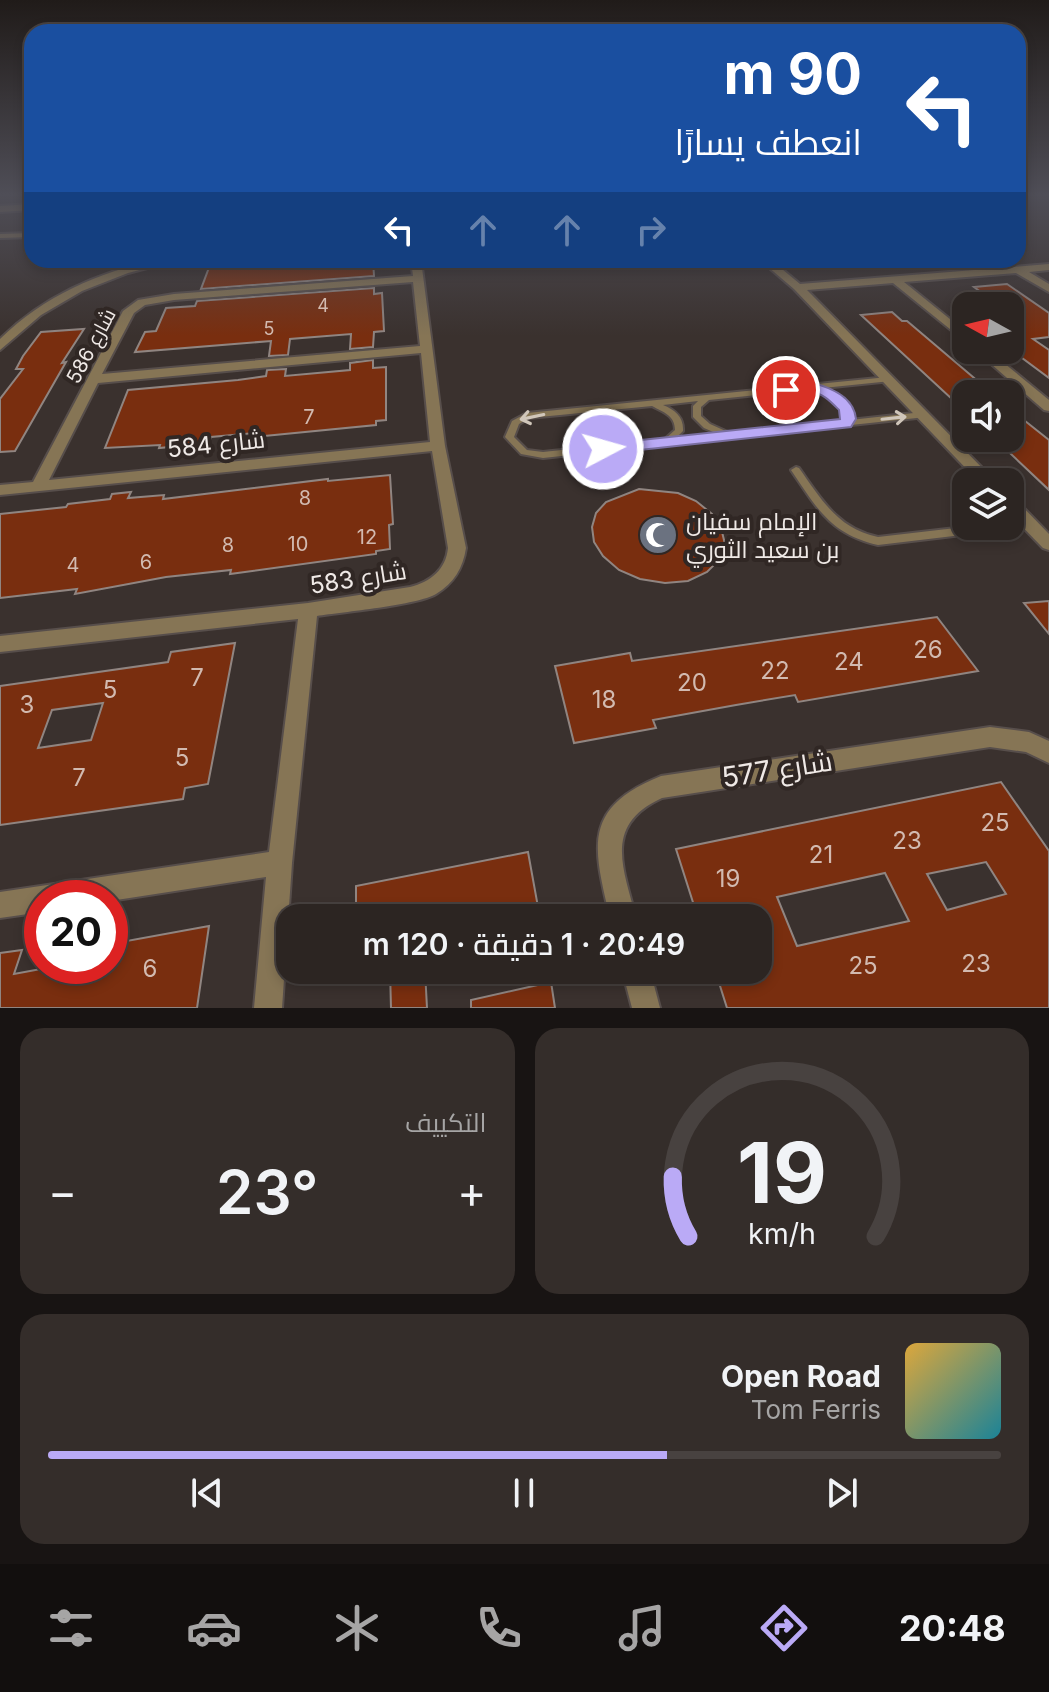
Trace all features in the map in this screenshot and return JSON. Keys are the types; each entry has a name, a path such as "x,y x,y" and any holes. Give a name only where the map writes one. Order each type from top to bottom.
{"street":[{"path":"798,287 1049,267"},
{"path":"0,346 33,314 70,292 139,268"},
{"name":"شارع 583","path":"0,644 308,610 428,590 455,565 457,548 438,446 416,268"},
{"path":"775,268 798,287 974,468"},
{"path":"1019,270 1049,289"},
{"name":"شارع 586","path":"38,486 129,311 142,302 417,279"},
{"path":"896,280 952,326"},
{"path":"95,379 425,349"},
{"path":"998,364 1049,407"},
{"name":"شارع 584","path":"0,490 438,446"},
{"path":"1024,519 1049,544"},
{"path":"268,1008 280,863 308,610"},
{"name":"شارع 577","path":"620,904 609,859 611,828 621,809 638,794 661,787 990,737 1029,742 1049,753"},
{"path":"128,886 280,863"},
{"path":"0,905 24,901"},
{"path":"640,984 646,1008"}],"lane":[{"path":"888,379 527,416 511,427 509,437 524,452 543,455 923,415"},
{"path":"813,387 843,403 848,414 845,423"},
{"path":"706,398 697,406 697,417 714,431 732,435"},
{"path":"649,404 670,412 678,421 676,436 663,443"},
{"path":"796,470 837,525 867,540 952,531"},
{"path":"1024,523 1028,523"}],"building":[{"path":"209,268 374,268 374,276 201,289"},
{"path":"1007,284 1019,292 981,292 974,287"},
{"path":"374,288 374,294 382,293 384,331 374,332 373,347 350,349 351,334 290,339 288,355 269,356 271,341 135,352 145,332 156,331 166,308 195,306 197,301"},
{"path":"1024,296 1049,313 1049,337 1033,339 1049,350 1049,378 1024,359"},
{"path":"892,312 952,359 952,364 958,364 977,380 952,380 952,399 861,315"},
{"path":"84,329 62,363 66,362 15,451 0,452 0,399 23,369 16,369 23,356 41,332"},
{"path":"373,360 373,368 386,367 386,420 376,421 376,425 254,437 254,433 211,437 209,443 159,448 160,445 105,448 128,390 266,376 267,370 286,369 285,376 350,370 350,363"},
{"path":"1024,420 1049,440 1049,490 1009,452 1024,452"},
{"path":"390,475 393,524 389,525 390,549 376,551 376,554 230,574 231,570 166,577 75,594 77,589 0,598 0,514 66,507 68,504 110,499 112,494 131,492 128,498 164,495 163,499 328,479"},
{"name":"الإمام سفيان بن سعيد الثوري","path":"639,489 678,493 696,501 712,514 721,528 725,544 719,560 707,572 688,581 665,583 640,579 619,570 603,556 594,542 592,527 596,513 606,502"},
{"path":"1049,601 1049,634 1024,603"},
{"path":"937,617 978,671 798,702 795,695 736,705 653,720 656,728 574,743 555,666 630,653 632,661"},
{"path":"235,643 208,784 185,788 183,799 0,825 0,686 168,662 171,652","holes":["103,703 91,740 38,748 52,710"]},
{"path":"1001,782 1049,851 1049,1008 727,1008 719,984 772,984 772,904 694,904 676,849","holes":["986,862 1006,894 947,910 927,874","885,873 909,921 797,946 777,897"]},
{"path":"528,852 537,904 356,904 356,886"},
{"path":"209,926 197,1008 0,1008 0,953 22,950 14,974 24,972 24,984 128,984 128,941"},
{"path":"390,984 426,984 427,1008 391,1008"},
{"path":"551,984 555,1008 471,1008 471,1000"}],"place":[{"name":"الإمام سفيان بن سعيد الثوري","path":"658,535"}],"route":[{"path":"603,449 845,423 848,419 847,408 831,394 813,387 786,390"}]}
